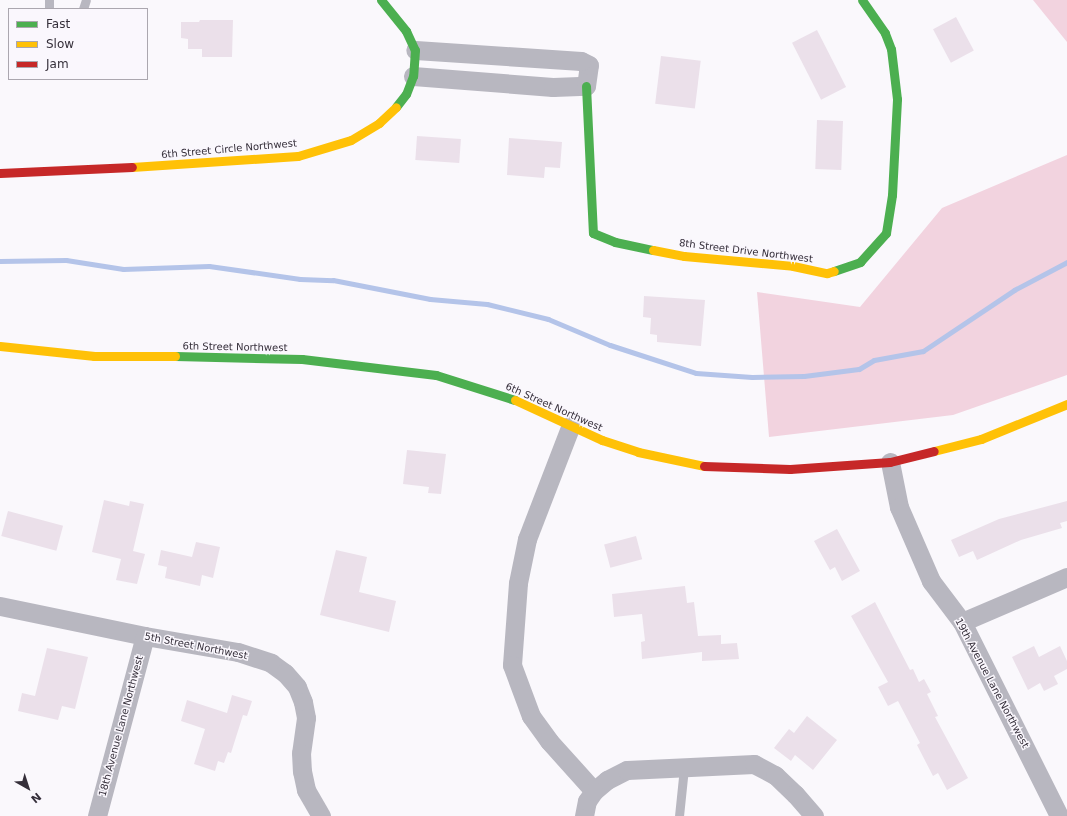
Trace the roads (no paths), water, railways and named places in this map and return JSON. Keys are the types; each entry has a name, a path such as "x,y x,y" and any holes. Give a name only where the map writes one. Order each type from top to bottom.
{"street":[{"path":"381,0 406,32 415,50 582,61 589,65 586,86 553,87 413,76"},
{"name":"8th Street Drive Northwest","path":"586,86 593,233 615,242 684,256 794,266 827,273 860,262 886,233 892,195 897,99 891,49 885,33 862,0"},
{"name":"6th Street Circle Northwest","path":"0,173 190,165 298,156 334,147 379,123 406,94 413,76 415,50"},
{"name":"6th Street Northwest","path":"0,346 94,356 258,356 436,376 516,400 602,440 638,452 694,465 790,469 890,462 981,439 1067,404"},
{"path":"571,425 527,539 518,583 512,664 531,716 549,741 594,791"},
{"name":"19th Avenue Lane Northwest","path":"890,462 899,507 907,529 931,581 962,622 1059,816"},
{"path":"962,622 1067,577"},
{"name":"5th Street Northwest","path":"0,606 145,636 238,652 271,663 285,673 297,687 303,702 306,718 301,753 302,771 306,790 321,816"},
{"name":"18th Avenue Lane Northwest","path":"97,816 145,636"},
{"path":"584,816 587,801 594,791 607,780 627,770 754,764 775,775 795,794 814,816"}],"lane":[{"path":"679,816 684,768"}],"waterway":[{"path":"0,261 66,260 123,269 209,266 300,279 333,280 430,299 487,304 548,319 610,345 696,373 752,377 804,376 859,369 874,360 923,351 1014,290 1067,262"}]}
